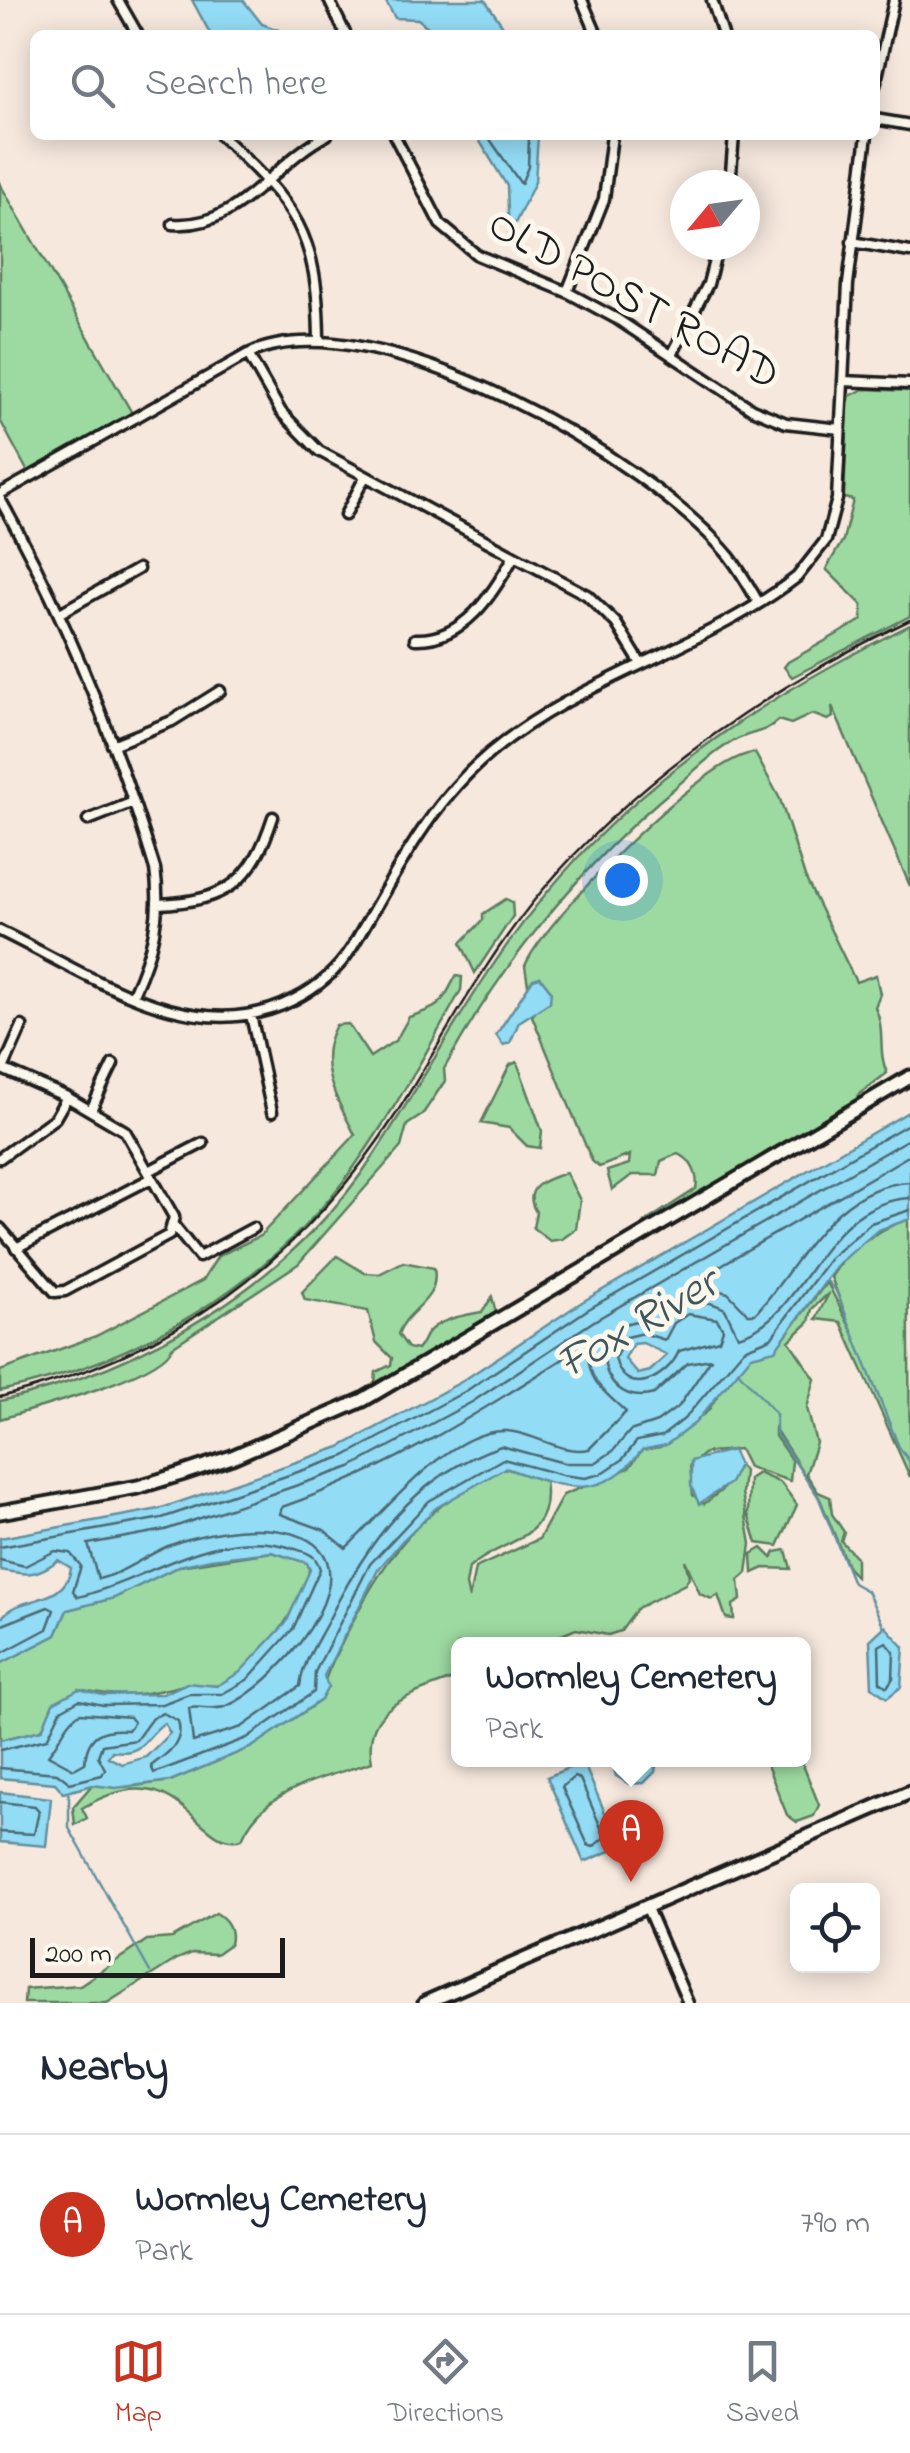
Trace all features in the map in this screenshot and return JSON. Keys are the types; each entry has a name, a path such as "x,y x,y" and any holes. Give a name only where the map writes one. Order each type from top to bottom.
{"street":[{"path":"118,0 135,30"},
{"path":"330,0 344,30"},
{"path":"582,0 595,30"},
{"path":"712,0 721,30"},
{"path":"880,49 894,0"},
{"path":"880,120 910,125"},
{"path":"226,140 269,179 295,215 317,285 319,340"},
{"path":"172,224 209,223 269,179 296,153 318,140"},
{"name":"OLD POST ROAD","path":"396,140 425,201 458,241 476,255 567,292 673,353 752,409 786,423 840,429"},
{"path":"567,292 604,198 611,140"},
{"path":"731,170 734,140"},
{"path":"0,930 188,1016 251,1016 306,994 336,968 426,822 478,764 532,723 798,577 826,540 837,499 852,242 866,140"},
{"path":"852,242 910,252"},
{"path":"673,353 708,284 714,260"},
{"path":"133,994 153,946 158,904 154,869 60,613 0,496 248,354 283,342 319,340 448,375 567,429 641,479 708,534 731,558 758,602"},
{"path":"248,354 294,428 319,451 574,587 604,608 641,664"},
{"path":"843,381 910,384"},
{"path":"345,515 365,477"},
{"path":"415,639 432,640 479,610 514,556"},
{"path":"60,613 138,570"},
{"path":"112,746 172,721 220,691"},
{"path":"88,820 131,802"},
{"path":"158,904 197,902 226,890 257,860 273,817"},
{"path":"251,1016 272,1112"},
{"path":"0,1228 46,1287 64,1291 169,1235 174,1226 174,1217 125,1132 67,1097 1,1069 22,1026"},
{"path":"90,1110 113,1064"},
{"path":"0,1512 138,1487 181,1474 232,1458 363,1400 910,1077"},
{"path":"0,1158 55,1118 67,1097"},
{"path":"16,1248 202,1143"},
{"path":"174,1226 199,1257 253,1228"},
{"path":"425,2003 910,1792"},
{"path":"647,1908 688,2003"}],"green space":[{"path":"0,184 132,413 30,476 0,420"},
{"path":"864,389 910,391 910,616 792,677 784,667 788,662 862,620 862,605 826,569 843,540 853,500 844,498 848,403 850,396"},
{"path":"910,625 910,886 832,706 833,717 828,720 812,714 791,724 778,720 727,745 642,816 547,917 467,1029 444,1069 445,1081 422,1115 407,1125 401,1147 298,1264 172,1347 164,1358 146,1369 95,1390 0,1419 0,1401 54,1387 159,1343 256,1281 300,1244 372,1158 509,942 599,836 638,799 723,733 815,675"},
{"path":"755,753 780,799 805,877 856,982 876,975 880,994 875,1007 887,1073 858,1095 854,1106 644,1229 645,1222 696,1189 693,1168 677,1154 661,1161 658,1175 632,1175 612,1190 607,1171 629,1164 630,1155 599,1167 592,1161 532,1016 551,991 540,977 528,985 525,966 538,944 593,879 666,808 733,760"},
{"path":"506,899 512,902 513,916 475,973 461,943 483,920 483,914"},
{"path":"456,976 462,977 461,990 383,1124 321,1208 284,1247 198,1312 151,1338 51,1378 0,1391 0,1371 96,1336 203,1280 218,1256 260,1236 355,1135 335,1095 328,1067 327,1054 336,1025 348,1024 370,1057 396,1040 409,1017 439,1004"},
{"path":"517,1062 542,1131 540,1148 527,1146 509,1128 481,1123 510,1065"},
{"path":"566,1173 580,1200 576,1229 562,1239 550,1241 533,1228 536,1212 532,1196 538,1185"},
{"path":"908,1219 910,1477 841,1322 816,1319 829,1293 812,1309 809,1322 789,1341 815,1379 807,1408 816,1443 806,1474 818,1492 830,1497 832,1514 844,1532 841,1541 856,1557 856,1576 848,1568 820,1499 775,1429 775,1436 792,1461 790,1481 748,1467 739,1449 705,1453 690,1465 693,1495 704,1504 722,1490 739,1465 744,1471 742,1493 751,1544 747,1573 739,1580 741,1600 733,1605 734,1619 726,1618 718,1595 712,1599 700,1594 685,1560 689,1577 685,1584 638,1608 621,1631 608,1635 576,1629 557,1637 451,1637 451,1680 409,1696 383,1714 371,1742 372,1762 280,1796 252,1822 242,1839 226,1839 211,1832 182,1806 164,1795 143,1790 116,1793 82,1808 87,1818 75,1825 73,1807 92,1785 128,1787 170,1781 252,1747 321,1700 332,1664 378,1577 411,1534 452,1497 505,1468 545,1481 546,1501 534,1528 469,1568 469,1599 475,1568 539,1539 563,1495 629,1468 642,1450 660,1447 708,1411 727,1380 751,1356 775,1349 827,1282 852,1331 831,1277 846,1257 885,1228"},
{"path":"337,1256 365,1273 379,1274 403,1262 434,1268 435,1279 428,1297 398,1334 408,1348 417,1350 426,1335 444,1321 482,1312 492,1297 497,1317 382,1385 375,1383 376,1372 391,1365 392,1358 376,1342 368,1311 305,1300 302,1292"},
{"path":"758,1473 781,1483 797,1505 778,1546 757,1543 748,1514 749,1479"},
{"path":"762,1548 772,1558 775,1552 786,1550 791,1569 764,1568 753,1573 752,1554"},
{"path":"272,1552 308,1563 307,1579 272,1641 239,1675 215,1686 188,1684 132,1695 79,1689 53,1704 42,1730 0,1740 0,1664 56,1635 67,1610 114,1598 179,1566"},
{"path":"768,1767 804,1767 819,1805 814,1816 797,1822 787,1815"},
{"path":"216,1913 226,1922 231,1935 230,1944 216,1954 192,1953 177,1959 107,2003 24,2003 25,1989 80,1985 147,1940 172,1938"}],"water":[{"path":"192,0 243,0 262,24 278,30 208,30"},
{"path":"385,0 485,0 506,30 431,30 418,19 395,18"},
{"path":"479,140 538,140 535,182 509,236 507,186"},
{"path":"540,977 551,991 550,1002 519,1022 510,1043 503,1045 496,1035 533,979"},
{"name":"Fox River","path":"910,1111 910,1219 878,1230 839,1263 775,1350 751,1356 695,1423 666,1445 642,1450 611,1479 579,1487 505,1468 436,1508 378,1570 324,1676 328,1687 321,1700 252,1747 170,1781 116,1788 92,1785 64,1793 55,1783 0,1778 0,1740 42,1730 53,1703 79,1689 103,1695 163,1694 187,1683 217,1686 240,1672 286,1623 310,1570 307,1563 272,1552 179,1566 114,1598 67,1610 56,1635 0,1664 0,1623 5,1614 58,1590 67,1581 71,1568 58,1560 31,1573 0,1570 0,1538 159,1509 340,1447 461,1382 582,1302","holes":["643,1343 667,1355 650,1371 638,1374 625,1359 633,1344","164,1723 170,1733 146,1757 122,1764 108,1757 112,1751 137,1748"]},
{"path":"732,1450 739,1465 730,1483 699,1504 691,1486 691,1461"},
{"path":"885,1626 904,1647 901,1687 887,1698 872,1687 870,1640"},
{"path":"571,1767 585,1767 620,1847 584,1862 547,1777"},
{"path":"613,1767 656,1767 644,1783 629,1784 616,1776"},
{"path":"0,1792 51,1798 46,1846 0,1842"}],"waterway":[{"path":"826,1280 836,1291 899,1447 910,1462"},
{"path":"738,1371 776,1414 776,1434 818,1496 853,1583 867,1591 884,1627"},
{"path":"69,1793 69,1828 150,1972"}],"railway":[{"path":"0,1397 63,1379 121,1356 227,1296 274,1258 359,1167 501,945 580,849 665,771 711,736 808,674 910,620"}],"place":[{"name":"Wormley Cemetery","path":"631,1882"}]}
